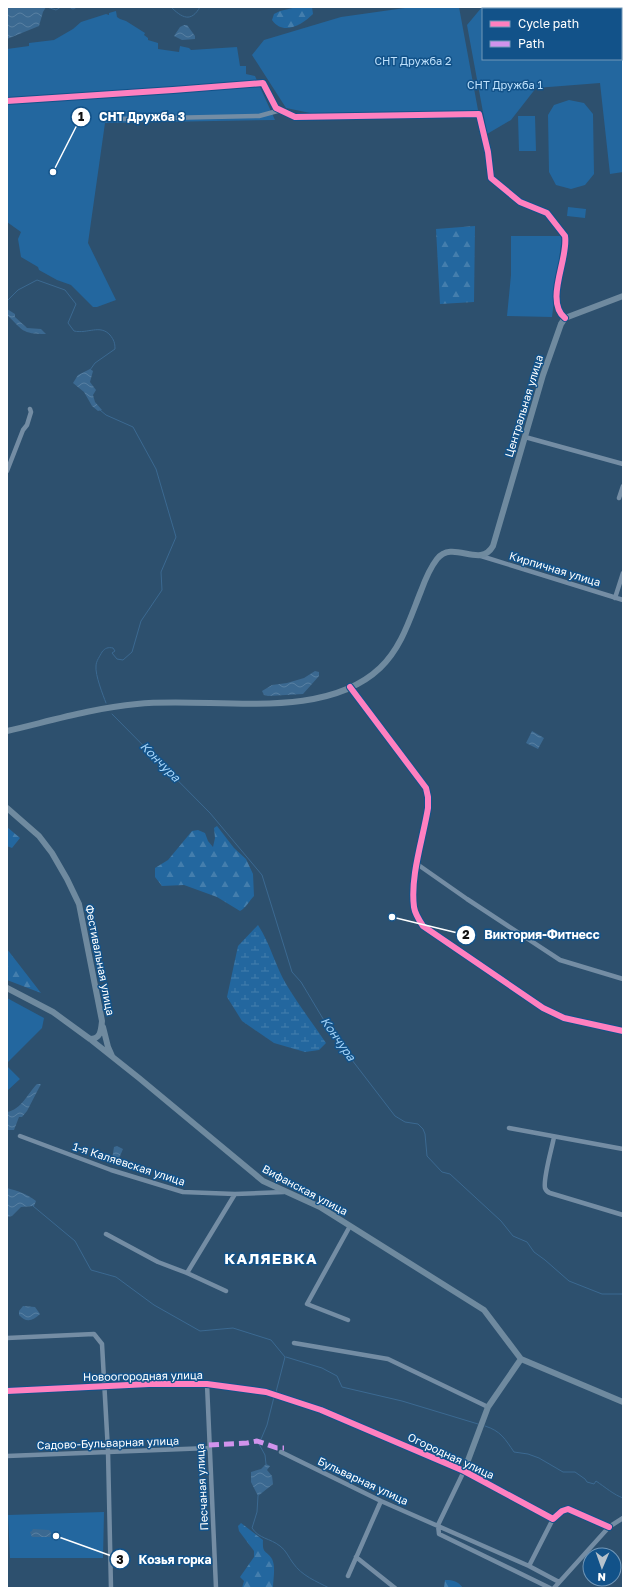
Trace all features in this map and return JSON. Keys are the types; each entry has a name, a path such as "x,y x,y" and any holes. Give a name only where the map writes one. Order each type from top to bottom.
{"main road":[{"path":"565,318 623,296"},
{"name":"Центральная улица","path":"481,556 491,550 494,543 543,375 561,324 565,318"},
{"path":"7,731 76,715 137,704 168,702 260,704 296,702 331,694 350,687 379,669 396,649 427,577 436,559 441,554 448,551 453,551 481,556"},
{"path":"350,687 426,788 428,808 414,883 414,906 418,919 423,926 543,1008 564,1018 623,1031"},
{"name":"Фестивальная улица","path":"7,808 39,836 52,853 79,904 102,1021 99,1036 94,1039 90,1039"},
{"name":"Вифанская улица","path":"7,988 58,1015 90,1039 263,1181 284,1192 312,1203 484,1310 521,1359"},
{"path":"102,1021 108,1047 113,1058"},
{"path":"464,1471 488,1407 521,1359 623,1402"},
{"name":"Новоогородная улица","path":"7,1391 149,1384 207,1384 266,1392 278,1396"},
{"name":"Огородная улица","path":"278,1396 321,1410 464,1471"}],"street":[{"path":"7,101 263,83 276,108 295,117 479,114 488,152 491,178 520,202 546,213 565,236 557,303 561,315 565,318"},
{"path":"119,119 259,116 281,110"},
{"path":"7,471 23,430 28,425 31,412 30,409"},
{"path":"525,437 623,464"},
{"path":"619,498 623,486"},
{"name":"Кирпичная улица","path":"481,556 623,600"},
{"path":"615,598 623,573"},
{"path":"417,864 560,960 623,980"},
{"path":"509,1128 623,1149"},
{"name":"1-я Каляевская улица","path":"20,1136 111,1170 183,1192 235,1194 284,1192"},
{"path":"554,1137 546,1177 545,1188 547,1191 623,1215"},
{"path":"187,1273 235,1194"},
{"path":"348,1320 307,1304 350,1226"},
{"path":"106,1234 158,1262 187,1273 226,1292"},
{"path":"7,1338 94,1334 102,1344 108,1451 111,1588"},
{"path":"294,1343 388,1359 488,1407"},
{"name":"Песчаная улица","path":"207,1384 216,1588"},
{"name":"Садово-Бульварная улица","path":"7,1456 209,1448"},
{"name":"Бульварная улица","path":"281,1452 381,1501 529,1566 559,1582"},
{"path":"438,1525 464,1471"},
{"name":"Огородная улица","path":"464,1471 553,1519"},
{"path":"348,1576 381,1501"},
{"path":"529,1566 553,1519 562,1511 568,1509 609,1527"},
{"path":"554,1588 609,1527 623,1518"},
{"name":"Бульварная улица","path":"438,1525 439,1534 550,1588"},
{"path":"356,1557 395,1588"}],"green space":[{"path":"297,7 312,7 313,14 304,22 287,28 276,25 272,20 274,14"},
{"name":"СНТ Дружба 2","path":"412,7 459,7 478,110 437,115 320,115 286,108 252,55 264,40 341,17"},
{"name":"СНТ Дружба 1","path":"482,7 489,7 482,8 482,60 622,60 622,8 520,8 623,7 623,172 610,174 600,83 536,88 511,120 487,134 467,25"},
{"path":"116,11 117,17 145,33 144,35 148,38 148,40 158,43 158,49 179,52 180,46 191,50 237,47 240,66 246,66 246,74 255,76 275,120 105,123 88,243 116,300 93,307 71,285 57,280 39,270 38,267 21,257 18,239 21,232 7,222 7,49 29,46 29,43 54,40 73,29 81,22 106,14 109,15 109,13"},
{"path":"569,100 584,103 593,114 594,174 585,185 571,189 556,185 549,172 548,115 554,105"},
{"path":"518,116 535,116 536,151 519,151"},
{"path":"568,207 586,209 585,218 567,216"},
{"path":"475,226 474,302 440,304 436,229"},
{"path":"511,236 562,236 552,317 507,316 511,275"},
{"path":"217,826 234,848 246,859 253,874 254,896 240,911 217,897 184,885 162,886 155,877 155,868 168,860 192,831 198,830 205,833 208,841 213,847 215,838 214,828"},
{"path":"7,827 20,838 12,848 7,846"},
{"path":"258,925 266,939 286,984 326,1043 319,1050 305,1052 274,1043 242,1021 227,997 238,946"},
{"path":"7,949 41,993 7,980"},
{"path":"7,998 44,1018 42,1028 7,1063"},
{"path":"7,1066 20,1079 7,1091"},
{"path":"104,1512 103,1558 10,1558 8,1515"},
{"path":"241,1523 263,1540 263,1548 273,1562 273,1588 242,1588 244,1581 240,1577 254,1557 254,1551 239,1531 238,1526"},
{"path":"445,1580 455,1581 463,1588 444,1588"}],"water":[{"path":"7,7 46,7 39,26 7,39"},
{"path":"187,25 195,36 195,39 182,40 174,36 180,27"},
{"path":"7,309 15,314 15,317 27,328 41,329 46,334 32,333 23,330 7,315"},
{"path":"90,369 93,371 90,382 96,390 93,395 95,402 102,410 98,411 92,406 84,392 73,383 78,375"},
{"path":"315,671 319,672 319,676 303,694 268,696 264,695 262,691 272,685 287,683 304,678"},
{"path":"532,731 544,738 538,749 526,743"},
{"path":"37,1084 41,1084 27,1111 22,1117 19,1117 14,1130 7,1130 7,1112 12,1111 20,1105"},
{"path":"117,1146 123,1149 115,1164 112,1159 114,1147"},
{"path":"7,1188 22,1193 36,1201 34,1206 21,1207 12,1216 7,1217"},
{"path":"23,1306 35,1307 40,1314 32,1320 24,1319 19,1315 19,1311"},
{"path":"266,1464 270,1466 267,1470 272,1476 273,1484 258,1496 251,1482 251,1472 261,1469"},
{"path":"33,1529 49,1530 51,1532 50,1537 32,1537 30,1532"}],"waterway":[{"path":"47,7 56,10 61,7"},
{"path":"69,7 73,9 77,7"},
{"path":"171,7 179,14 186,17 193,15 200,7"},
{"name":"Кончура","path":"7,301 18,290 37,280 65,290 76,304 68,323 74,331 102,330 110,335 115,345 115,349 95,363 90,370"},
{"name":"Кончура","path":"100,410 106,415 133,427 156,469 176,537 161,572 162,590 141,621 132,652 123,660 117,659 112,653 115,651 113,648 108,648 103,651 97,660 96,670 106,703"},
{"name":"Кончура","path":"112,714 210,813 262,875 292,972 301,982 328,1027 337,1036 340,1046 350,1054 352,1060 395,1116 405,1122 418,1124 423,1129 425,1134 427,1156 442,1172 450,1174 501,1221 513,1236 527,1242 534,1252 569,1281 602,1294 623,1294"},
{"path":"33,1206 75,1241 91,1270 116,1277 154,1305 200,1331 233,1328 271,1340 285,1357 276,1392"},
{"path":"286,1357 322,1368 337,1376 342,1387 402,1401 478,1424"},
{"path":"266,1464 265,1455 259,1444 267,1425 274,1397"},
{"path":"485,1426 499,1433 514,1452 528,1454 539,1458 563,1472 575,1472 587,1482 594,1484 596,1481 623,1498"},
{"path":"258,1496 257,1512 252,1528 255,1532 276,1543 282,1548 297,1568 305,1575 329,1588"}],"marked path":[{"path":"209,1445 257,1441 277,1448 284,1448"}],"cycle path":[{"path":"7,101 263,83 276,108 295,117 479,114 488,152 491,178 520,202 547,213 565,236 564,256 557,290 559,310 565,318"},
{"path":"350,687 426,788 428,808 415,870 413,895 415,912 423,926 543,1008 564,1018 623,1031"},
{"path":"7,1391 149,1384 207,1384 266,1392 321,1410 464,1471 553,1519 562,1511 568,1509 609,1527"}],"place":[{"name":"СНТ Дружба 3","path":"53,172"},
{"name":"Виктория-Фитнесс","path":"392,917"},
{"name":"Козья горка","path":"56,1536"}],"district":[{"name":"КАЛЯЕВКА","path":"271,1259"}]}
